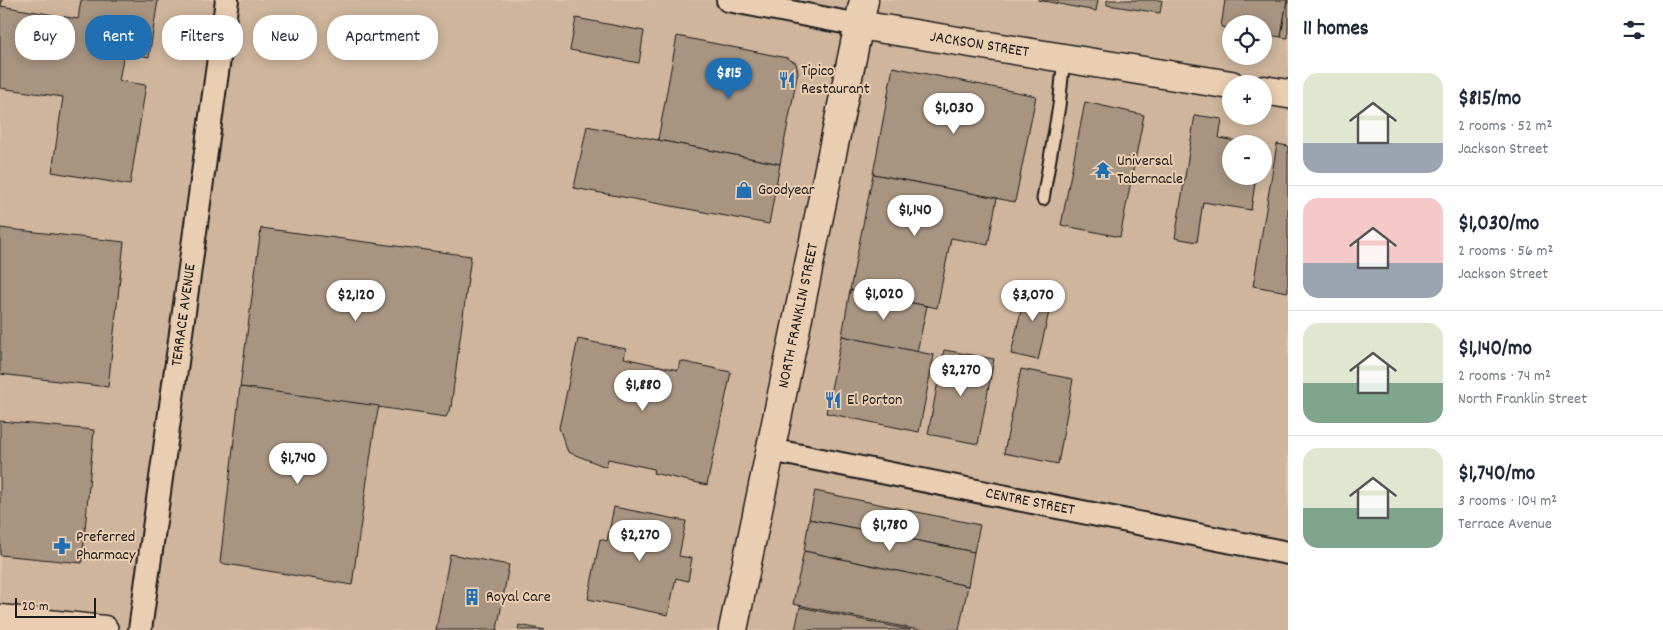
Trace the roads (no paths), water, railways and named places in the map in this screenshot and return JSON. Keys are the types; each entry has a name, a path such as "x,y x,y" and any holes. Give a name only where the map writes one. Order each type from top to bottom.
{"main road":[{"name":"JACKSON STREET","path":"862,13 1064,58 1222,84"},
{"name":"NORTH FRANKLIN STREET","path":"733,630 862,13"},
{"path":"1272,91 1288,94"},
{"path":"0,619 104,630"}],"street":[{"name":"TERRACE AVENUE","path":"140,630 228,0"},
{"name":"JACKSON STREET","path":"728,0 862,13"},
{"name":"CENTRE STREET","path":"770,450 1288,553"}],"lane":[{"path":"1043,199 1059,106 1064,58"}],"place":[{"name":"Tipico Restaurant","path":"787,80"},
{"name":"Universal Tabernacle","path":"1103,170"},
{"name":"Goodyear","path":"744,190"},
{"name":"El Porton","path":"833,400"},
{"name":"Preferred Pharmacy","path":"62,546"},
{"name":"Royal Care","path":"472,597"}]}
